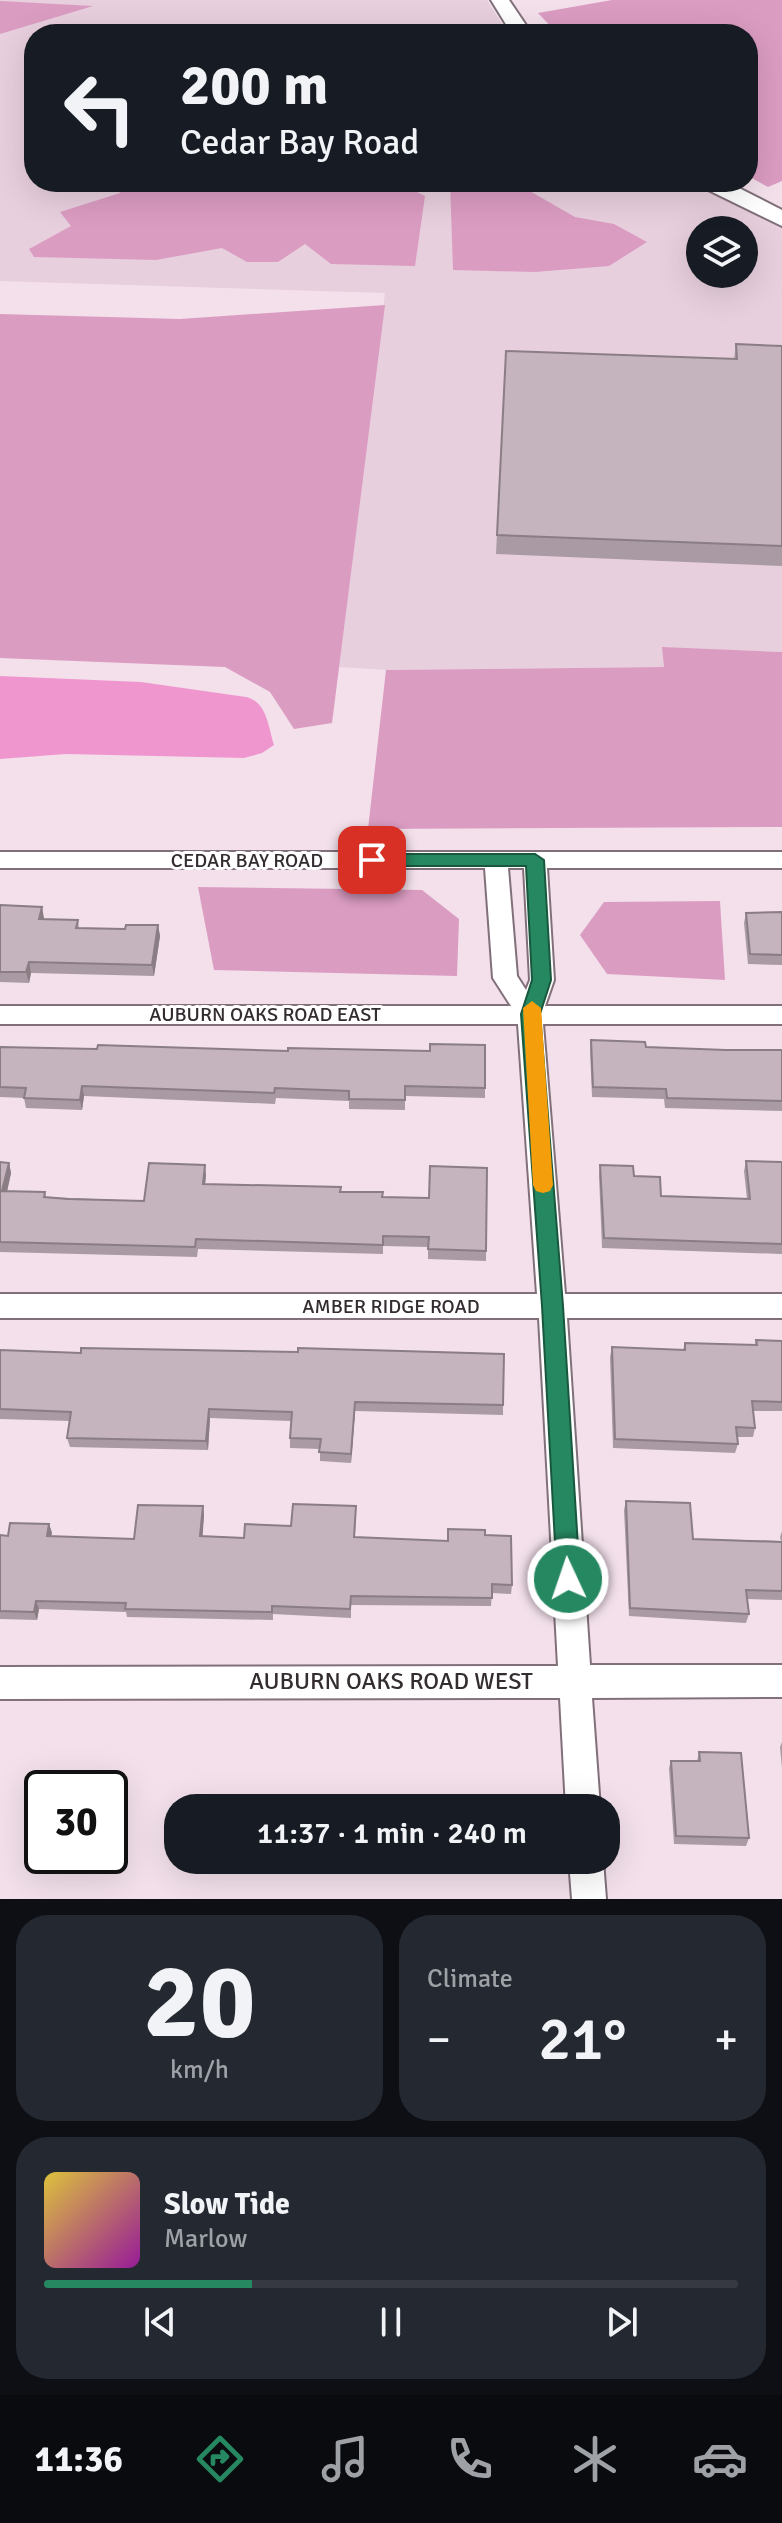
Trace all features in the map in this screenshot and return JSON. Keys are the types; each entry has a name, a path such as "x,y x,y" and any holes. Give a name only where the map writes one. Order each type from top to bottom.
{"street":[{"path":"500,0 516,24"},
{"path":"729,192 782,219"},
{"name":"CEDAR BAY ROAD","path":"0,860 782,860"},
{"path":"496,860 505,978 530,1014"},
{"path":"535,860 542,980 530,1014 552,1306 582,1794"},
{"path":"530,1014 782,1015"},
{"name":"AUBURN OAKS ROAD EAST","path":"0,1015 530,1014"},
{"name":"AMBER RIDGE ROAD","path":"0,1306 782,1306"},
{"name":"AUBURN OAKS ROAD WEST","path":"0,1683 782,1681"},
{"path":"587,1874 589,1899"}],"shaded area":[{"path":"0,0 487,0 502,24 24,24 24,192 712,192 782,228 782,652 663,648 664,667 386,670 339,667 385,293 0,281"},
{"path":"612,0 782,0 782,181 768,187 758,182 758,24 548,24 538,13"},
{"path":"0,1 93,6 24,24 24,27 0,34"},
{"path":"417,192 425,196 415,266 331,264 305,244 278,262 247,262 222,248 156,260 34,257 29,249 71,226 60,212 120,193"},
{"path":"450,192 531,192 575,217 614,224 647,242 609,266 535,272 453,270"},
{"path":"385,305 332,723 294,729 270,692 225,667 0,658 0,314 180,319"},
{"path":"662,647 782,652 782,827 368,829 386,670 664,667"},
{"path":"0,676 141,682 246,697 263,709 274,745 262,753 244,758 66,754 0,759"},
{"path":"198,887 422,890 459,919 457,976 214,970"},
{"path":"720,901 725,980 607,974 580,935 604,902"}],"building":[{"path":"736,344 782,346 782,546 497,535 506,351 737,359"},
{"path":"0,905 42,907 39,919 78,920 76,928 125,929 126,925 158,925 152,965 29,962 26,972 0,972"},
{"path":"782,912 782,955 750,954 746,913"},
{"path":"591,1040 645,1042 646,1047 782,1050 782,1101 667,1098 666,1089 593,1087"},
{"path":"430,1044 485,1045 485,1088 405,1086 405,1100 349,1099 349,1091 275,1088 274,1093 82,1086 80,1100 24,1098 26,1088 0,1087 0,1047 97,1049 98,1045 288,1051 288,1048 430,1051"},
{"path":"746,1161 782,1162 782,1244 604,1238 600,1165 633,1166 634,1176 660,1177 661,1196 750,1199"},
{"path":"0,1162 9,1163 2,1191 45,1192 44,1197 68,1199 144,1201 149,1163 205,1165 203,1184 341,1187 340,1192 383,1192 382,1197 429,1198 430,1166 487,1168 486,1251 428,1249 429,1237 383,1236 383,1245 196,1239 195,1247 0,1242"},
{"path":"756,1340 782,1341 782,1402 752,1401 755,1428 736,1427 738,1444 615,1439 612,1347 685,1350 685,1343 757,1345"},
{"path":"81,1348 298,1352 298,1348 504,1354 503,1405 355,1402 351,1454 319,1452 321,1439 290,1438 292,1412 209,1409 206,1441 67,1438 71,1412 0,1409 0,1350 81,1353"},
{"path":"626,1501 690,1503 693,1539 782,1542 782,1591 746,1590 749,1614 630,1608"},
{"path":"293,1504 356,1506 354,1537 448,1541 448,1529 485,1530 485,1535 511,1536 512,1585 492,1584 492,1598 351,1596 350,1609 272,1606 272,1612 125,1609 126,1603 36,1601 34,1612 0,1611 0,1535 8,1536 10,1523 49,1524 47,1536 134,1539 138,1505 203,1506 200,1536 244,1538 245,1524 291,1526"},
{"path":"699,1752 741,1753 749,1838 676,1836 671,1761 700,1761"}],"slow traffic":[{"path":"532,1008 543,1185"}],"route":[{"path":"372,860 535,860 542,980 530,1014 568,1579"}]}
